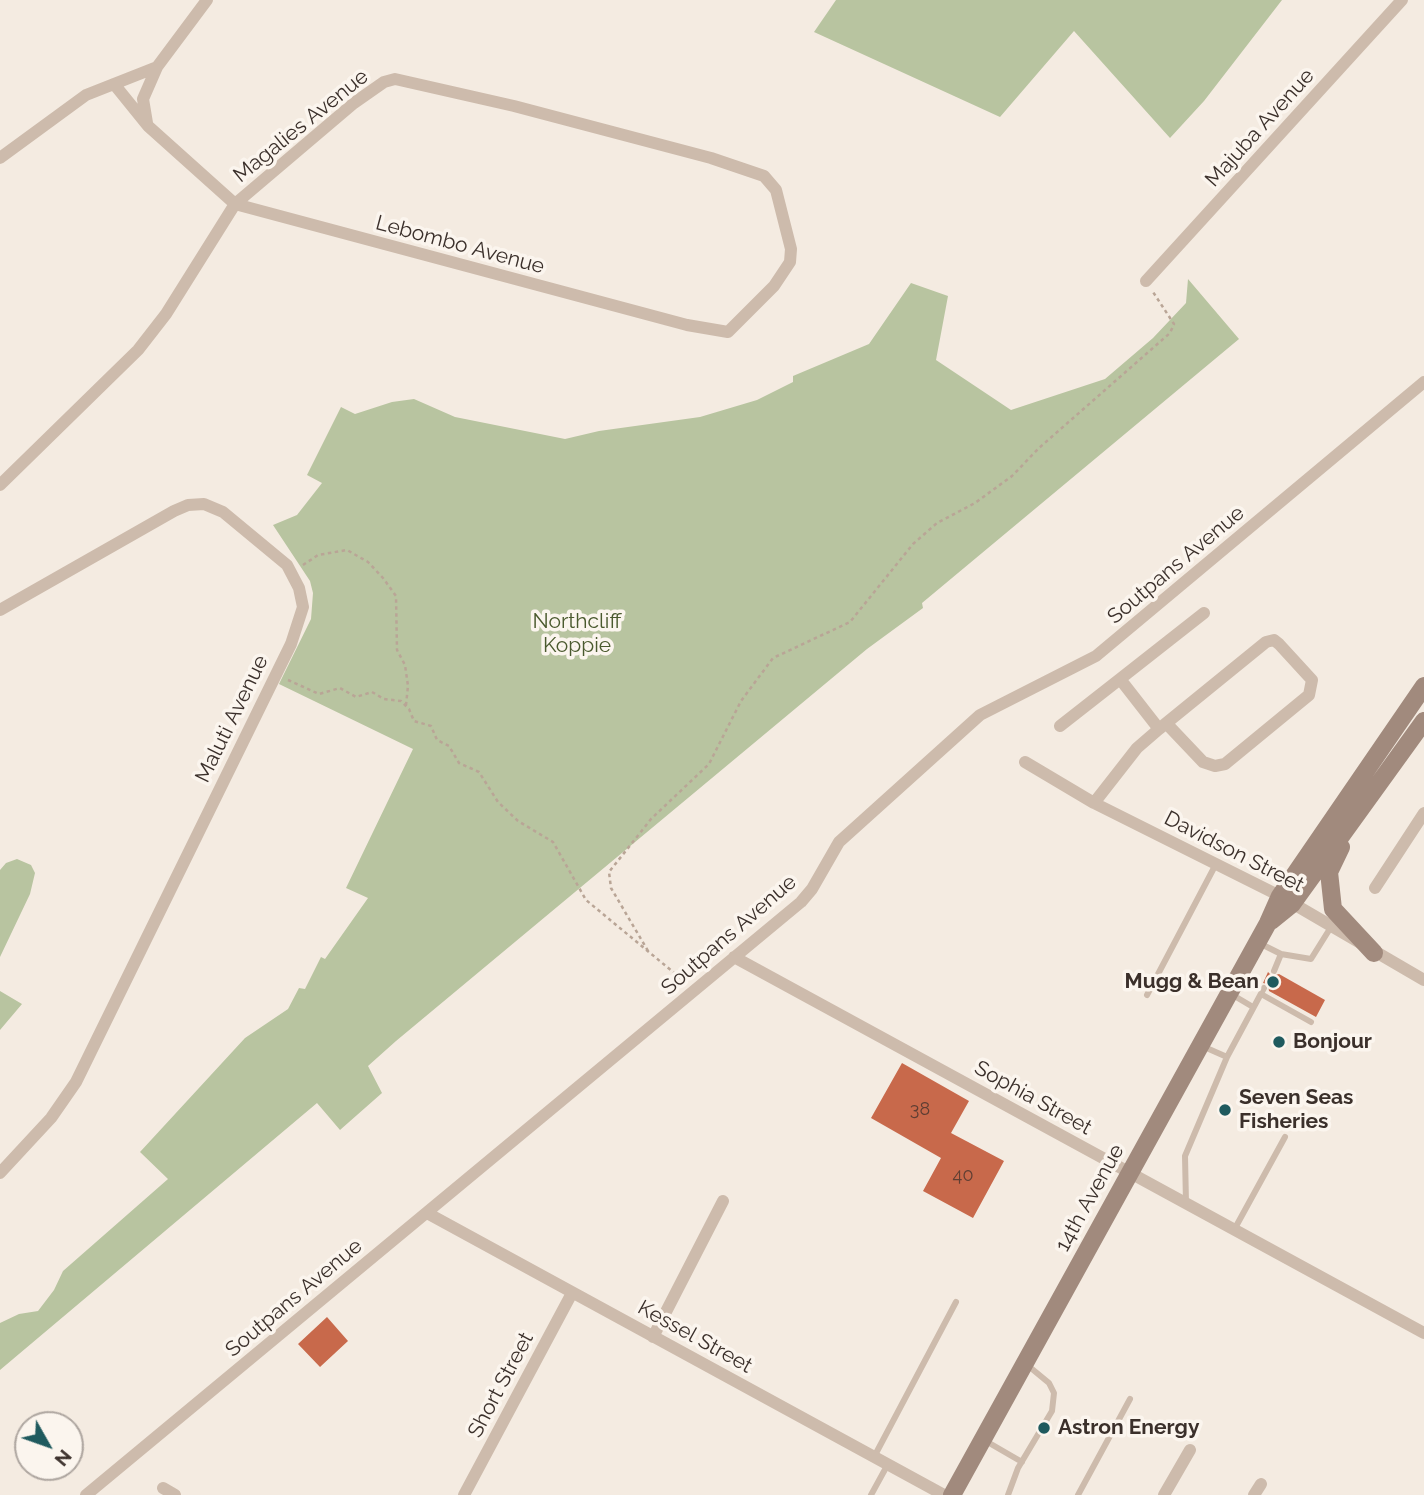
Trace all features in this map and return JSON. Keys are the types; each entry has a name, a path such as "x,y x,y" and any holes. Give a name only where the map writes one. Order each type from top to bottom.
{"main road":[{"name":"14th Avenue","path":"1286,900 1424,686"},
{"name":"14th Avenue","path":"952,1495 1268,923 1424,721"},
{"path":"1358,808 1329,872 1328,884 1333,909 1374,953"}],"street":[{"path":"148,126 144,99 157,67 207,0"},
{"name":"Majuba Avenue","path":"1146,281 1402,0"},
{"path":"0,158 86,95 157,67"},
{"name":"Magalies Avenue","path":"0,485 138,350 166,314 235,204 354,103 384,82 395,79 514,106 750,171 773,184 788,239"},
{"name":"Lebombo Avenue","path":"114,84 148,126 235,204 718,332 728,332 741,322 783,276 790,262 788,239"},
{"name":"Soutpans Avenue","path":"86,1495 806,897 839,842 970,723 992,707 1060,677 1097,656 1424,382"},
{"name":"Maluti Avenue","path":"0,610 188,505 204,505 223,512 290,570 302,600 302,616 276,674 76,1082 51,1118 0,1173"},
{"path":"1060,726 1204,612"},
{"path":"1094,803 1137,748 1163,726 1270,640 1279,644 1312,680 1309,695 1225,764 1208,765 1163,726 1120,679"},
{"name":"Davidson Street","path":"1025,762 1094,803 1286,900 1424,980"},
{"path":"1375,888 1424,813"},
{"name":"Sophia Street","path":"734,957 1424,1333"},
{"path":"653,1337 723,1200"},
{"name":"Kessel Street","path":"427,1213 944,1495"},
{"name":"Short Street","path":"464,1495 572,1293"},
{"path":"1164,1495 1190,1450"},
{"path":"163,1488 174,1495"}],"lane":[{"path":"1147,995 1216,864"},
{"path":"1257,942 1281,954 1312,958 1331,927"},
{"path":"1274,971 1281,954"},
{"path":"1186,1203 1185,1156 1227,1057 1263,991 1311,1022"},
{"path":"1229,993 1253,1007"},
{"path":"1201,1045 1227,1057"},
{"path":"1234,1230 1285,1137"},
{"path":"874,1457 956,1302"},
{"path":"1008,1495 1022,1462 1052,1411 1054,1393 1049,1382 1024,1363"},
{"path":"1078,1495 1130,1399"},
{"path":"982,1439 1022,1462"},
{"path":"871,1495 888,1464"}],"path":[{"path":"648,951 611,888 609,872 651,819 709,764 741,701 773,658 850,622 912,544 937,523 975,503 1012,476 1039,448 1170,333 1174,324 1146,281"},
{"path":"290,570 318,555 347,550 368,562 383,578 396,596 397,650 405,665 408,686 406,705"},
{"path":"276,674 319,694 340,688 356,697 372,692 384,699 401,701 414,721 430,726 437,740 449,746 459,763 479,772 498,802 518,821 553,842 586,900 695,990"}],"green space":[{"path":"836,0 1282,0 1204,101 1170,138 1074,31 1000,117 814,32"},
{"name":"Northcliff Koppie","path":"1188,279 1239,339 922,603 923,608 867,649 396,1041 368,1066 382,1093 340,1130 317,1103 0,1370 0,1323 19,1314 38,1311 54,1290 63,1271 168,1179 140,1152 245,1038 288,1009 299,988 305,989 321,957 325,959 368,898 346,888 413,749 279,684 311,619 313,593 310,581 273,525 297,515 322,483 307,475 341,407 355,414 392,402 414,399 455,417 565,439 599,431 700,417 757,400 793,382 793,376 869,344 911,283 948,296 936,360 1011,410 1105,379 1153,338 1186,303"},
{"path":"17,859 31,865 35,873 30,894 0,957 0,870 6,863"},
{"path":"0,991 22,1004 0,1030"}],"building":[{"path":"1268,972 1272,976 1279,974 1325,1000 1316,1017 1269,991 1268,984 1263,983"},
{"path":"902,1063 969,1101 951,1133 1004,1161 973,1218 923,1191 941,1158 871,1118"},
{"path":"327,1317 348,1341 320,1367 298,1344"}],"place":[{"name":"Mugg & Bean","path":"1273,982"},
{"name":"Bonjour","path":"1279,1042"},
{"name":"Seven Seas Fisheries","path":"1225,1110"},
{"name":"Astron Energy","path":"1044,1428"}]}
